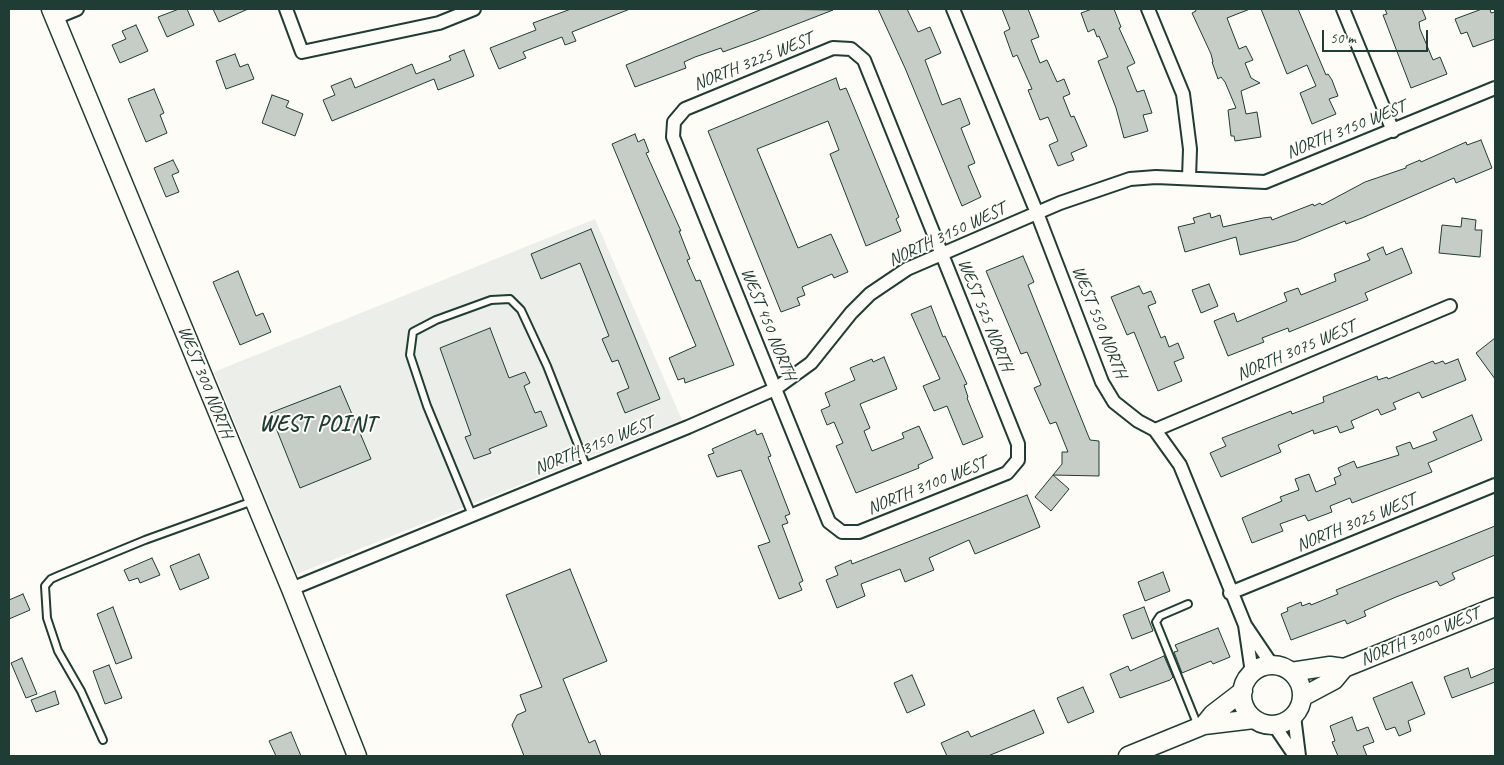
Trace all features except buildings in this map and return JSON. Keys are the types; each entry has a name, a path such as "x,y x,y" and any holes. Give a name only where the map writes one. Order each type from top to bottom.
{"main road":[{"name":"WEST 300 NORTH","path":"53,13 291,588 358,756"},
{"name":"NORTH 3000 WEST","path":"1302,697 1334,680 1344,668 1495,607"},
{"path":"1128,756 1202,726 1254,719 1274,725 1286,722 1294,716 1300,707 1302,697 1301,687 1291,672 1282,667 1272,665 1252,673 1246,681 1243,691 1244,705 1254,719"},
{"name":"NORTH 3000 WEST","path":"1291,672 1330,666 1344,668"},
{"path":"1202,726 1213,714 1243,691"}],"street":[{"path":"53,13 77,9"},
{"path":"286,9 302,52 439,22 474,9"},
{"name":"WEST 550 NORTH","path":"953,9 1037,213 1102,382 1114,402 1138,421 1156,430 1180,465 1230,593 1245,625 1272,665"},
{"path":"1148,9 1183,94 1190,149 1189,178"},
{"path":"1343,9 1393,131"},
{"name":"NORTH 3225 WEST","path":"674,122 684,109 833,48 851,49"},
{"name":"WEST 525 NORTH","path":"851,49 864,60 1018,444 1018,460"},
{"name":"NORTH 3150 WEST","path":"291,588 587,468 775,389 811,363 851,313 870,294 907,269 1037,213 1130,178 1189,178 1265,182 1495,88"},
{"name":"WEST 450 NORTH","path":"674,122 673,137 829,522 842,532"},
{"name":"NORTH 3075 WEST","path":"1156,430 1450,306"},
{"name":"NORTH 3100 WEST","path":"842,532 859,532 1007,473 1018,460"},
{"name":"NORTH 3025 WEST","path":"1230,593 1495,484"},
{"name":"WEST 550 NORTH","path":"1245,625 1252,673"},
{"path":"1294,716 1297,756"},
{"path":"1274,725 1297,756"}],"lane":[{"path":"472,515 427,406 410,355 413,332 436,320 491,300 510,299 521,310 547,366 587,468"},
{"path":"103,740 81,691 58,651 47,618 45,586 51,579 77,568 254,500"},
{"path":"1188,604 1160,616 1156,622 1202,726"}],"shaded area":[{"path":"595,219 682,420 297,574 214,372"}],"district":[{"name":"WEST POINT","path":"318,425"}]}
